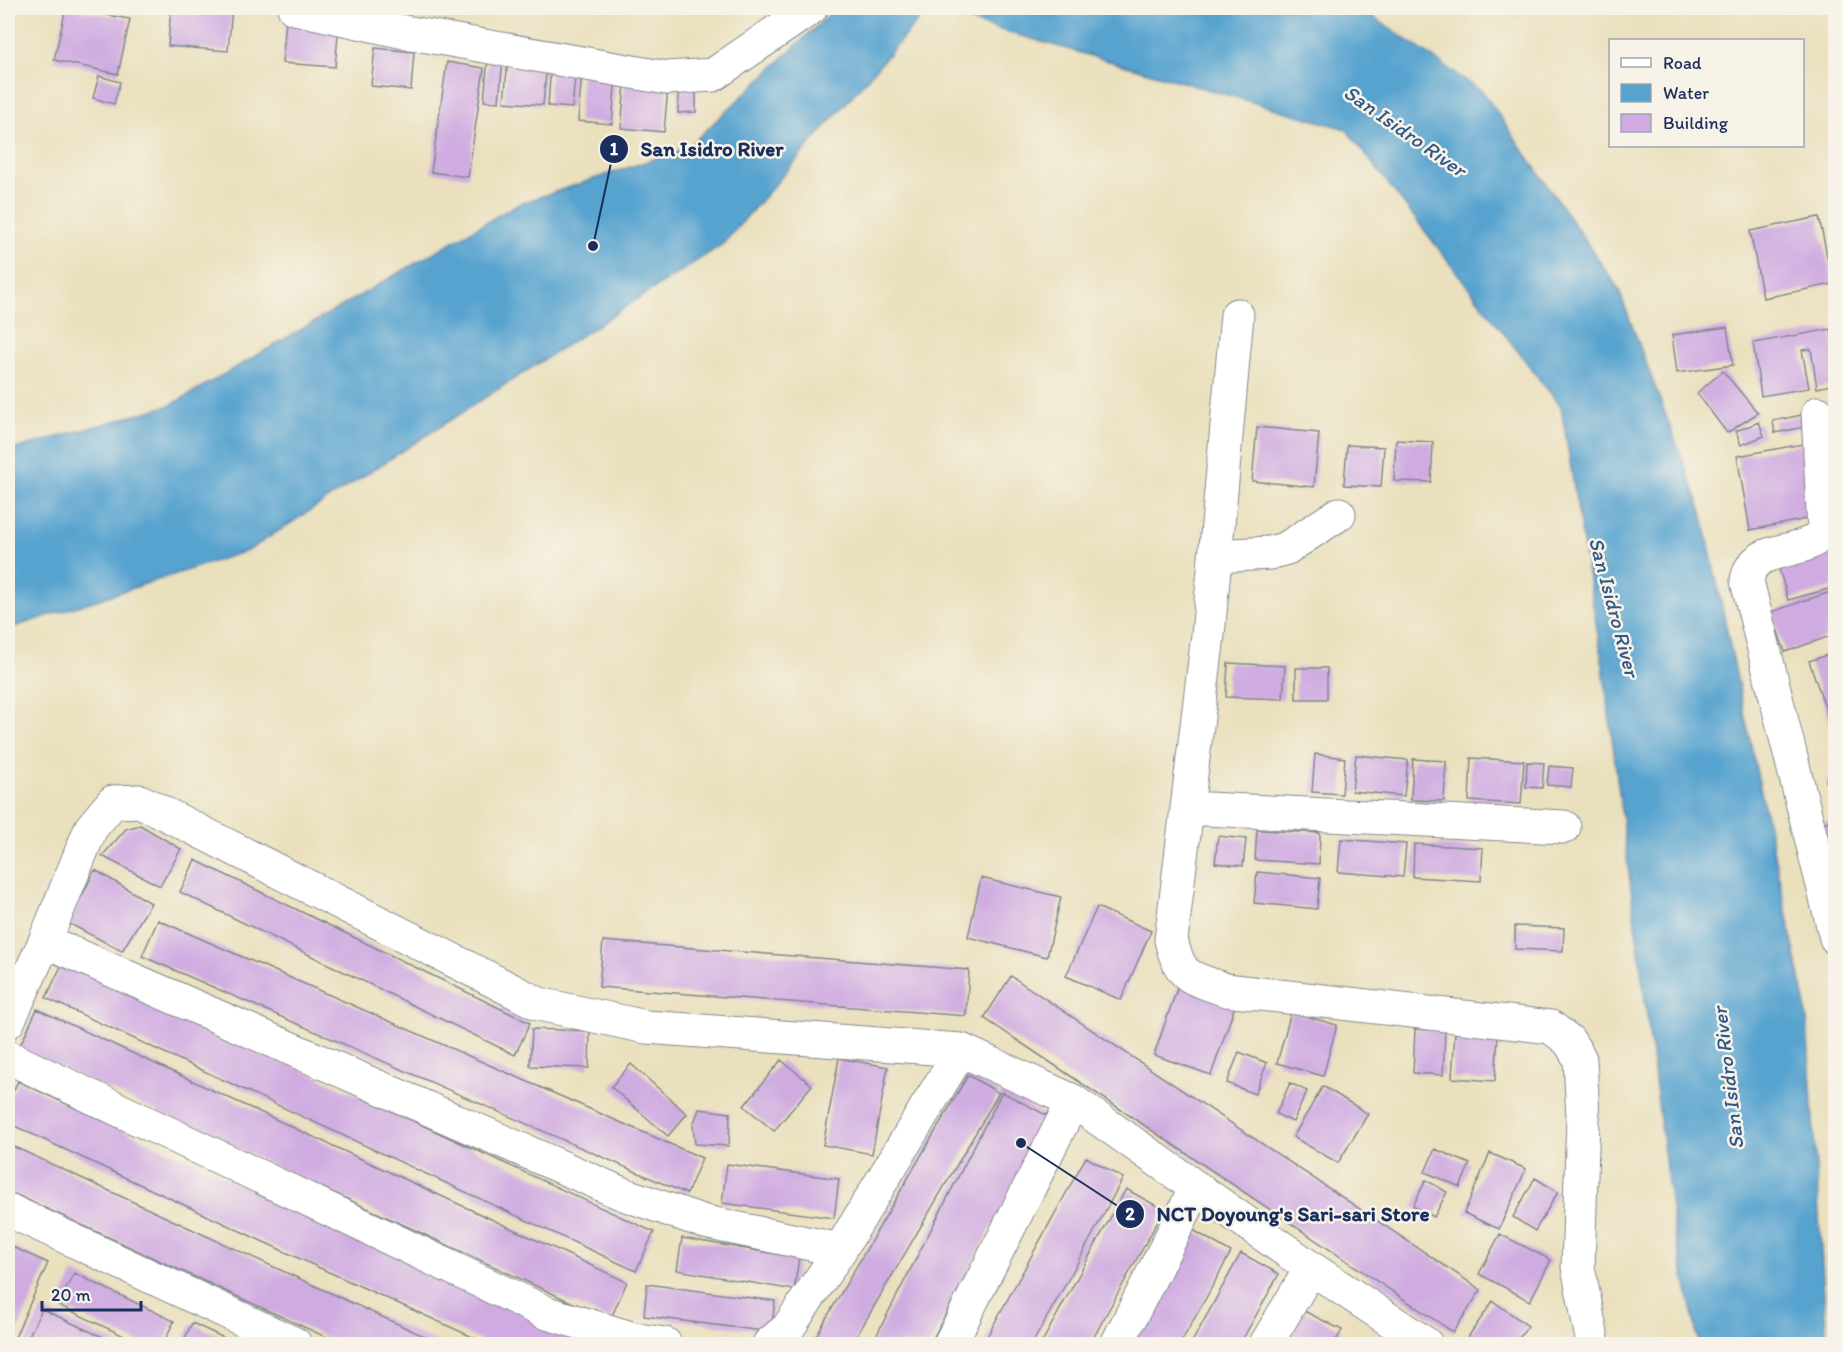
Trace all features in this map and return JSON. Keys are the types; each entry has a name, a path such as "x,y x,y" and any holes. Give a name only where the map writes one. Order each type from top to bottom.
{"street":[{"path":"294,8 399,31 667,78 687,78 713,75 729,66 811,8"},
{"path":"1237,315 1208,635 1171,940 1177,966 1189,976 1226,990 1551,1027 1569,1041 1580,1059 1582,1118 1578,1268 1593,1344"},
{"path":"1818,412 1824,529 1815,540 1759,557 1752,565 1747,580 1836,938"},
{"path":"1215,556 1270,553 1287,548 1340,514"},
{"path":"8,1022 45,941 91,828 113,802 140,801 539,1004 646,1027 961,1050 1073,1101 1421,1343"},
{"path":"1187,808 1564,827"},
{"path":"45,941 622,1194 705,1222 840,1250"},
{"path":"769,1344 788,1328 840,1250 961,1050"},
{"path":"8,1057 548,1313 638,1340 665,1344"},
{"path":"950,1344 1073,1101"},
{"path":"1117,1344 1196,1188"},
{"path":"8,1210 295,1344"},
{"path":"1266,1344 1311,1268"}],"water":[{"path":"836,8 1360,8 1483,92 1618,288 1702,512 1806,1006 1827,1344 1699,1344 1674,1231 1603,666 1561,407 1346,129 928,9 723,244 249,550 8,629 8,451 171,405 516,205 687,148"}],"building":[{"path":"66,8 130,19 118,74 54,60"},
{"path":"171,8 232,8 228,51 168,46"},
{"path":"399,8 443,8 443,10 399,13"},
{"path":"286,21 339,25 335,67 282,63"},
{"path":"375,48 414,52 411,90 371,86"},
{"path":"488,57 503,58 499,102 484,101"},
{"path":"508,59 547,63 543,105 504,102"},
{"path":"447,62 484,68 468,177 431,172"},
{"path":"551,65 576,67 572,108 548,106"},
{"path":"582,72 616,75 612,124 578,121"},
{"path":"99,76 120,82 114,104 93,98"},
{"path":"678,82 696,82 696,112 678,113"},
{"path":"625,84 668,88 664,132 621,128"},
{"path":"1819,217 1833,284 1763,298 1750,231"},
{"path":"1727,327 1733,365 1677,373 1672,335"},
{"path":"1831,329 1836,358 1836,384 1817,388 1811,349 1802,350 1809,388 1761,396 1753,343"},
{"path":"1723,371 1758,413 1727,433 1697,393"},
{"path":"1802,415 1804,427 1775,433 1773,421"},
{"path":"1759,422 1764,436 1741,445 1736,431"},
{"path":"1257,427 1319,433 1314,487 1252,481"},
{"path":"1396,440 1433,442 1431,482 1394,481"},
{"path":"1803,444 1817,517 1750,530 1737,456"},
{"path":"1347,445 1384,447 1381,487 1344,485"},
{"path":"1832,542 1836,554 1836,587 1788,600 1776,557"},
{"path":"1836,590 1836,634 1785,652 1771,612"},
{"path":"1836,652 1836,726 1832,727 1809,661"},
{"path":"1228,663 1285,666 1283,699 1226,697"},
{"path":"1296,668 1327,668 1327,699 1296,699"},
{"path":"1315,754 1345,758 1342,794 1312,792"},
{"path":"1356,755 1408,760 1404,796 1352,791"},
{"path":"1471,758 1524,761 1521,804 1469,801"},
{"path":"1413,759 1446,761 1444,801 1411,800"},
{"path":"1527,762 1544,763 1542,788 1526,787"},
{"path":"1549,766 1573,768 1571,787 1547,785"},
{"path":"1836,777 1836,806 1835,806 1826,780"},
{"path":"1836,819 1836,867 1833,868 1819,824"},
{"path":"140,825 181,849 160,886 102,856 126,829"},
{"path":"1257,830 1320,833 1319,864 1255,860"},
{"path":"1218,836 1246,839 1243,866 1215,863"},
{"path":"1341,839 1406,844 1403,877 1338,872"},
{"path":"1414,844 1483,848 1481,881 1413,877"},
{"path":"195,860 530,1023 515,1055 180,892"},
{"path":"95,870 151,903 122,951 68,923"},
{"path":"1257,872 1320,878 1317,909 1254,903"},
{"path":"981,878 1061,897 1047,957 968,937"},
{"path":"1097,907 1151,931 1121,1000 1066,976"},
{"path":"158,920 702,1158 687,1194 142,956"},
{"path":"1515,926 1564,928 1563,951 1515,949"},
{"path":"603,941 969,970 966,1016 599,987"},
{"path":"64,960 654,1232 636,1271 46,998"},
{"path":"1011,976 1481,1290 1453,1332 984,1018"},
{"path":"1178,986 1235,1006 1211,1075 1154,1055"},
{"path":"37,1009 627,1282 610,1320 19,1048"},
{"path":"1291,1012 1337,1025 1323,1076 1277,1063"},
{"path":"532,1029 590,1031 589,1068 530,1066"},
{"path":"1415,1029 1445,1031 1443,1075 1413,1073"},
{"path":"1455,1032 1498,1035 1495,1081 1452,1078"},
{"path":"1239,1052 1267,1063 1255,1094 1227,1083"},
{"path":"839,1058 888,1067 872,1154 823,1145"},
{"path":"781,1060 812,1085 774,1131 744,1106"},
{"path":"631,1064 687,1114 668,1136 611,1087"},
{"path":"968,1075 999,1093 852,1344 818,1344 813,1341"},
{"path":"18,1081 588,1344 488,1344 322,1269 8,1123 8,1103"},
{"path":"1290,1083 1307,1091 1293,1122 1276,1114"},
{"path":"1323,1086 1368,1114 1338,1163 1293,1137"},
{"path":"1002,1092 1048,1116 992,1226 930,1344 872,1344"},
{"path":"699,1109 730,1113 729,1146 695,1144 693,1125"},
{"path":"8,1144 441,1344 341,1344 8,1191"},
{"path":"1435,1149 1470,1164 1460,1187 1425,1172"},
{"path":"1490,1153 1526,1169 1499,1229 1464,1213"},
{"path":"1086,1157 1123,1178 1073,1271 1032,1344 983,1344"},
{"path":"727,1164 839,1179 834,1218 722,1203"},
{"path":"1535,1178 1558,1192 1535,1231 1513,1217"},
{"path":"1426,1180 1447,1192 1434,1217 1413,1206"},
{"path":"1126,1189 1164,1210 1090,1344 1041,1344"},
{"path":"1193,1230 1231,1252 1206,1298 1180,1344 1131,1344"},
{"path":"1500,1234 1551,1260 1530,1301 1479,1274"},
{"path":"682,1238 799,1258 794,1290 677,1270"},
{"path":"8,1245 48,1263 12,1344 8,1342"},
{"path":"1241,1253 1279,1274 1240,1344 1191,1344"},
{"path":"74,1273 174,1321 163,1344 141,1344 58,1305"},
{"path":"647,1284 775,1301 771,1332 644,1316"},
{"path":"1493,1301 1528,1326 1515,1344 1463,1344"},
{"path":"42,1309 89,1331 119,1344 25,1344"},
{"path":"1302,1310 1342,1330 1334,1344 1285,1344"},
{"path":"192,1323 237,1344 182,1344"}],"place":[{"name":"San Isidro River","path":"593,246"},
{"name":"NCT Doyoung's Sari-sari Store","path":"1021,1143"}]}
